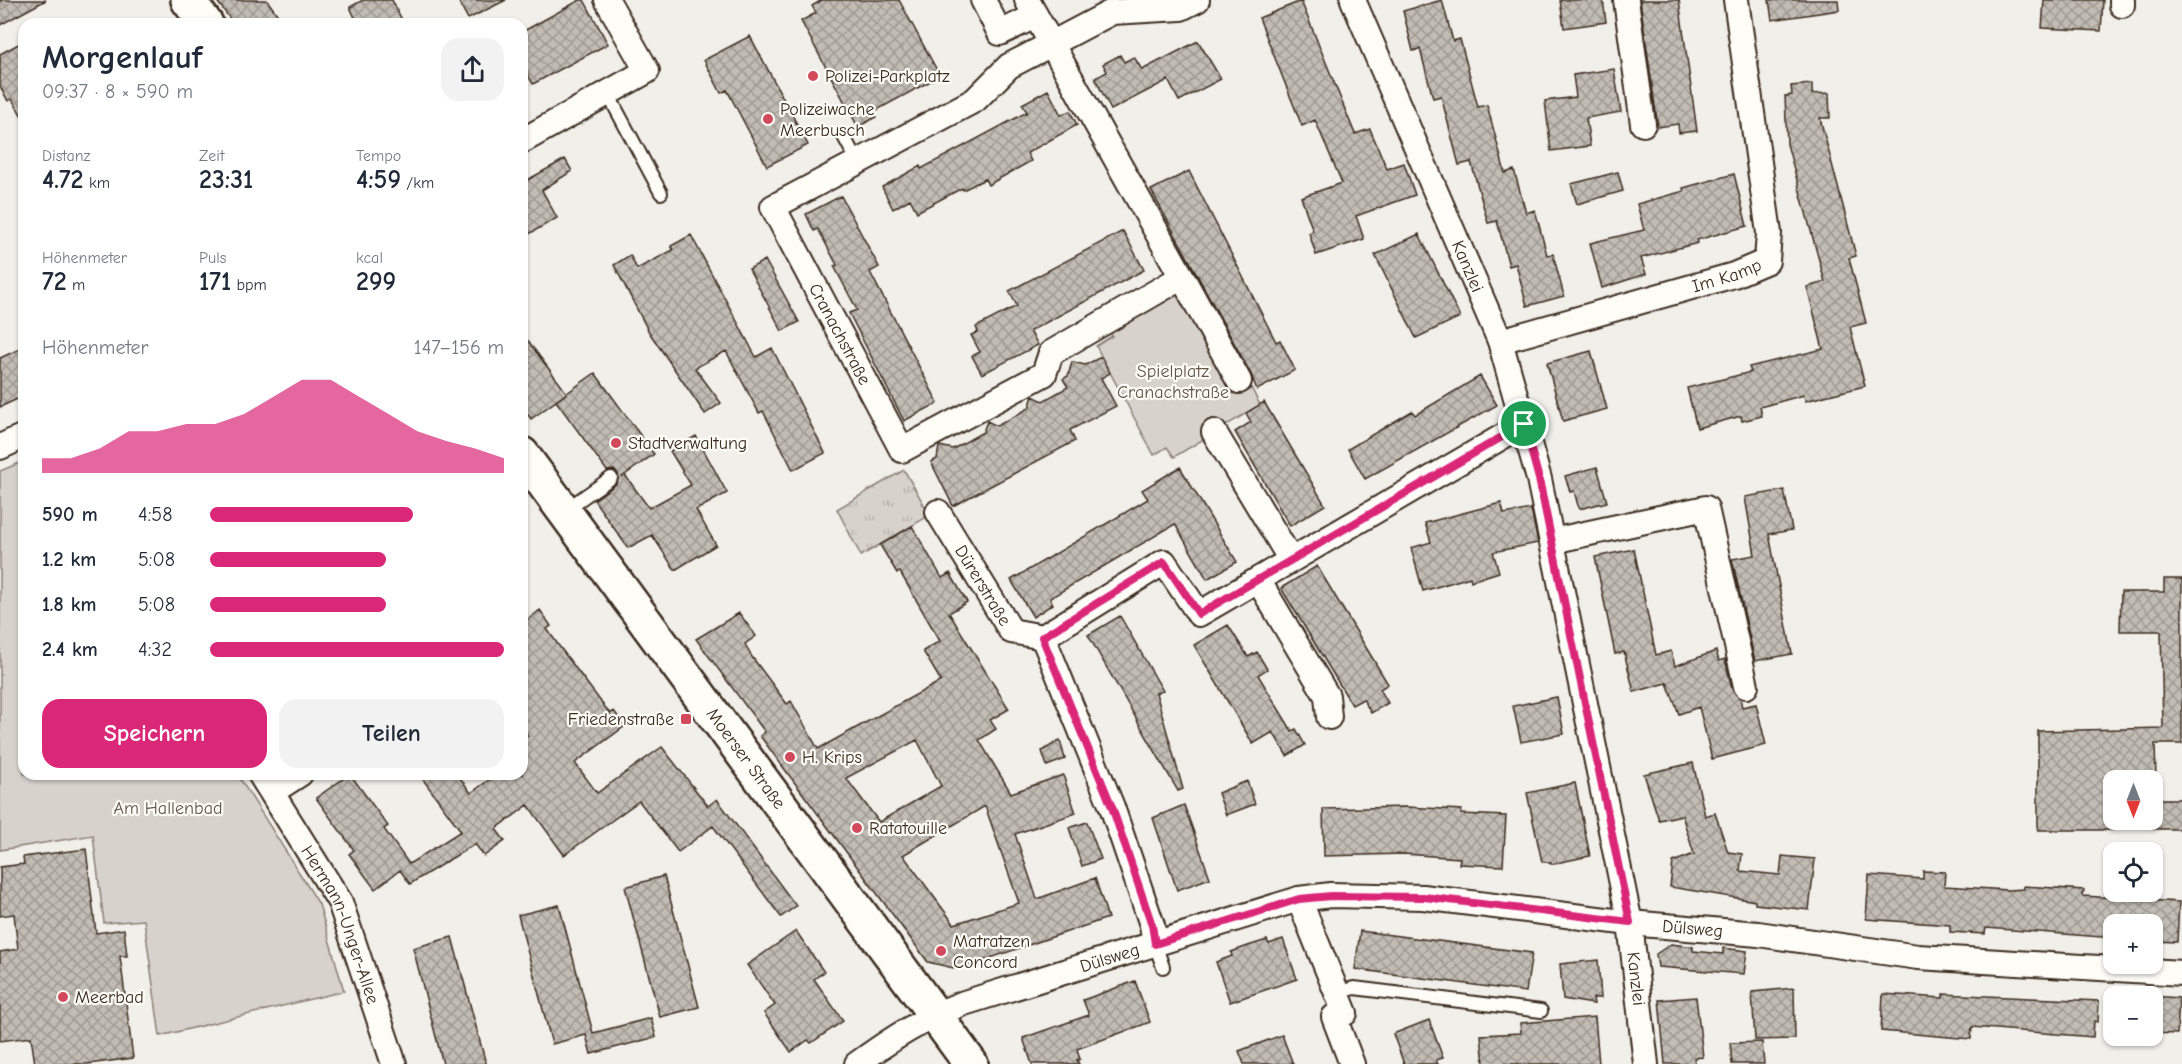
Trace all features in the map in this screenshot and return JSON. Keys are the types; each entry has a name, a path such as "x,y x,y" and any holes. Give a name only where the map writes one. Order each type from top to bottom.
{"main road":[{"path":"188,0 202,18"},
{"name":"Moerser Straße","path":"528,462 970,1064"}],"street":[{"path":"528,138 647,72 607,0"},
{"path":"983,0 1000,33 1031,8 1239,381"},
{"name":"Cranachstraße","path":"1182,277 1051,353 1044,374 902,450 773,207 975,100 1009,66 1112,12 1181,8 1197,0"},
{"name":"Kanzlei","path":"1353,0 1500,341 1524,424 1539,479 1630,922 1646,1064"},
{"path":"1626,0 1643,124"},
{"name":"Im Kamp","path":"1500,341 1734,275 1767,261 1769,232 1736,0"},
{"path":"1155,944 1152,925 1112,807 1042,637 1164,562 1199,614 1524,424"},
{"path":"1214,432 1291,560"},
{"path":"0,447 18,439"},
{"path":"1552,541 1706,508 1746,686"},
{"name":"Dürerstraße","path":"938,512 1011,631 1042,637"},
{"path":"1258,580 1327,696 1329,717"},
{"name":"Hermann-Unger-Allee","path":"266,783 340,902 394,1064"},
{"name":"Dülsweg","path":"934,1014 1299,899 1331,896 1424,897 1630,922 1758,934 1918,957 2182,973"},
{"path":"1299,899 1345,1013 1334,1017 1352,1064"},
{"path":"857,1064 892,1038 934,1014"}],"lane":[{"path":"608,94 661,193"},
{"path":"843,135 857,161"},
{"path":"564,511 611,478"},
{"path":"1155,944 1163,967"},
{"path":"1337,993 1354,988 1541,1011"}],"green space":[{"name":"Spielplatz Cranachstraße","path":"1177,282 1247,380 1260,405 1174,457 1167,447 1154,455 1096,346 1112,336 1108,328"},
{"name":"Am Hallenbad","path":"18,464 18,780 241,780 319,904 344,991 160,1036 144,920 104,923 93,835 0,850 0,471"},
{"path":"904,470 930,515 861,556 837,509"}],"building":[{"path":"0,0 46,0 0,25"},
{"path":"216,0 267,0 280,18 230,18"},
{"path":"363,0 392,0 401,18 355,18 350,7"},
{"path":"458,0 506,0 470,18 467,18"},
{"path":"580,0 584,0 608,44 533,84 528,75 528,29"},
{"path":"822,0 899,0 940,76 873,112 876,117 858,127 801,21 816,13 812,6"},
{"path":"1442,0 1453,41 1460,39 1478,107 1487,105 1505,173 1514,170 1526,213 1535,210 1547,255 1553,254 1564,296 1527,306 1516,264 1509,266 1497,221 1488,223 1471,162 1459,165 1441,96 1433,98 1420,49 1413,51 1403,11"},
{"path":"1560,0 1603,0 1606,22 1564,28"},
{"path":"1640,0 1679,0 1697,131 1679,133 1678,124 1658,127"},
{"path":"1769,0 1838,0 1839,10 1772,20"},
{"path":"2044,0 2103,0 2101,31 2042,28"},
{"path":"1301,1 1355,134 1370,129 1387,169 1404,163 1415,195 1356,216 1364,239 1316,255 1309,233 1313,231 1301,197 1342,183 1315,120 1302,126 1259,18"},
{"name":"Polizeiwache Meerbusch","path":"750,36 808,145 767,166 727,90 721,93 704,60"},
{"path":"1198,41 1221,79 1179,101 1168,80 1111,110 1095,78 1107,72 1103,64 1120,55 1124,62 1134,57 1142,70"},
{"path":"18,44 18,110 12,99 8,101 0,86 0,54"},
{"path":"1614,69 1621,112 1586,118 1590,146 1551,151 1545,101 1576,97 1573,75"},
{"path":"1812,84 1812,94 1829,93 1830,118 1820,118 1856,256 1849,258 1866,323 1850,327 1865,386 1805,401 1804,395 1760,407 1762,416 1742,421 1741,416 1697,428 1687,388 1751,372 1749,367 1823,349 1807,287 1825,282 1787,144 1785,96 1792,95 1791,86"},
{"path":"1048,90 1061,115 1070,111 1077,125 1027,153 1031,161 988,185 985,179 963,190 962,188 917,212 910,199 893,209 882,187 920,166 921,169 1027,112 1022,104"},
{"path":"565,159 572,171 542,190 557,218 528,235 528,180"},
{"path":"1189,171 1276,342 1280,340 1295,370 1257,390 1251,374 1151,190"},
{"path":"1618,172 1623,191 1577,204 1571,184"},
{"path":"1734,174 1747,226 1697,240 1698,243 1641,258 1646,274 1602,288 1590,243 1644,230 1637,204"},
{"path":"841,196 879,267 870,272 938,403 904,421 849,313 857,310 834,266 837,265 818,229 814,231 806,214"},
{"path":"1123,231 1144,270 1030,331 1038,345 982,374 972,356 980,352 971,335 978,332 976,327 1017,306 1009,291"},
{"path":"1419,234 1460,317 1416,338 1375,255"},
{"path":"691,235 756,357 772,348 825,453 793,470 763,411 759,413 726,351 695,368 721,403 705,414 649,332 614,265 630,255 637,269 673,250 671,246"},
{"path":"765,260 799,322 782,331 749,269"},
{"path":"528,341 567,393 531,419 528,415"},
{"path":"18,350 18,399 0,407 0,358"},
{"path":"1591,351 1607,409 1563,421 1547,363"},
{"path":"1101,357 1110,373 1101,378 1116,406 1070,430 1075,441 953,506 931,462 937,459 939,446 953,449 983,432 987,421 997,426 1029,408 1033,396 1043,401 1068,387 1063,379 1068,376 1072,362 1085,365"},
{"path":"595,373 654,454 622,477 625,475 649,508 691,485 670,451 696,436 727,493 696,510 716,545 675,570 652,535 628,548 594,500 616,484 618,474 614,470 607,471 556,401"},
{"path":"1480,376 1497,405 1365,479 1348,449 1412,411 1415,415"},
{"path":"1264,402 1325,505 1290,526 1235,432 1251,422 1246,413"},
{"path":"1180,467 1237,562 1207,579 1175,524 1050,598 1053,604 1033,617 1011,580 1148,499 1142,490"},
{"path":"1597,467 1607,502 1579,509 1574,491 1570,492 1565,476"},
{"path":"1784,490 1792,530 1769,534 1792,654 1755,661 1732,559 1755,555 1745,497"},
{"path":"1501,503 1504,514 1531,509 1538,543 1493,552 1499,572 1471,581 1470,577 1423,591 1411,548 1431,542 1425,523"},
{"path":"912,526 942,578 950,573 967,602 949,613 1009,709 990,720 996,729 979,740 1011,793 1063,775 1076,813 1015,834 1037,899 1095,878 1108,918 958,969 928,962 760,736 765,732 696,639 739,613 756,636 745,644 752,657 787,704 791,701 818,749 941,681 923,651 940,641 900,572 897,573 880,545","holes":["917,740 941,786 879,822 846,778","985,806 1019,903 954,924 903,855"]},
{"path":"1634,549 1656,655 1671,651 1675,666 1716,651 1719,661 1725,659 1732,689 1740,698 1742,707 1756,704 1766,745 1712,759 1699,707 1679,714 1667,683 1634,692 1624,652 1615,654 1595,557"},
{"path":"1317,566 1388,684 1380,689 1388,703 1371,713 1363,699 1352,705 1281,588"},
{"path":"2164,579 2182,579 2182,744 2155,744 2156,770 2103,770 2103,830 2038,830 2038,731 2163,728 2161,631 2120,631 2121,592 2164,592"},
{"path":"540,610 551,626 547,629 559,646 610,714 614,711 625,726 575,763 597,793 662,747 708,806 717,799 796,906 781,917 713,826 678,852 639,801 564,855 528,805 496,829 505,841 484,856 475,844 410,884 400,870 375,889 349,854 354,850 316,798 342,780 354,780 388,826 384,829 409,864 461,831 423,780 461,780 471,793 489,780 528,780 528,619"},
{"path":"1120,616 1163,691 1156,693 1183,789 1178,791 1088,635"},
{"path":"1228,625 1248,657 1257,652 1267,669 1258,675 1292,731 1296,729 1305,745 1287,756 1273,732 1253,744 1194,645"},
{"path":"1557,697 1564,734 1521,742 1513,706"},
{"path":"1060,740 1065,759 1047,766 1042,751"},
{"path":"1693,763 1705,816 1715,813 1728,852 1742,854 1740,871 1780,875 1782,856 1815,859 1809,910 1755,904 1755,901 1670,887 1673,862 1694,854 1682,815 1659,820 1644,774"},
{"path":"1247,781 1255,804 1226,815 1218,793"},
{"path":"1575,783 1590,856 1551,864 1551,862 1542,862 1527,793"},
{"path":"2163,799 2182,799 2182,829 2163,829"},
{"path":"1184,805 1210,878 1177,890 1153,818"},
{"path":"1406,807 1462,810 1461,814 1506,816 1503,866 1459,864 1460,858 1404,854 1324,856 1323,809"},
{"path":"1087,822 1101,859 1082,866 1069,828"},
{"name":"Meerbad","path":"86,849 96,933 124,929 127,956 120,956 133,1058 88,1064 35,1064 31,1037 0,1041 0,952 18,949 14,914 0,916 0,867 24,864 23,857"},
{"path":"1923,871 1945,872 1944,886 2008,890 2024,889 2024,886 2084,890 2083,896 2103,897 2103,902 2179,902 2177,942 2163,941 2163,914 2103,914 2103,937 1986,928 1985,934 1950,932 1950,925 1866,919 1869,875 1923,879"},
{"path":"664,876 699,1007 660,1017 625,887"},
{"path":"559,905 593,1033 651,1018 656,1037 591,1054 586,1035 552,1044 518,915"},
{"path":"796,931 824,972 814,979 843,1021 811,1043 808,1040 791,1052 764,1013 775,1005 747,965"},
{"path":"1360,931 1532,953 1526,992 1355,969"},
{"path":"452,937 486,1064 443,1064 413,948"},
{"path":"1283,939 1297,979 1230,1002 1216,962 1232,956 1231,952 1248,946 1267,940 1269,944"},
{"path":"1671,944 1693,947 1693,951 1723,954 1723,948 1747,951 1744,974 1658,967 1656,954"},
{"path":"1598,960 1601,998 1593,998 1594,1004 1563,999 1560,964"},
{"path":"1135,981 1150,1022 1077,1049 1079,1064 1032,1064 1023,1038 1089,1015 1083,1000"},
{"path":"1794,988 1795,1039 1755,1040 1752,992"},
{"path":"1883,994 1943,998 1943,994 2099,1001 2098,1022 2094,1021 2093,1037 1972,1027 1971,1039 1881,1031"},
{"path":"1696,997 1703,1057 1694,1058 1695,1064 1665,1064 1659,1000"},
{"path":"2163,997 2179,998 2177,1034 2163,1033"},
{"path":"1595,1017 1599,1064 1484,1064 1481,1035 1521,1033 1520,1023"},
{"path":"1429,1020 1443,1058 1436,1060 1438,1064 1404,1064 1393,1034"},
{"path":"1282,1035 1293,1064 1244,1064 1239,1051"},
{"path":"1762,1042 1764,1064 1732,1064 1730,1043"}],"place":[{"name":"Polizei-Parkplatz","path":"813,76"},
{"name":"Polizeiwache Meerbusch","path":"768,119"},
{"name":"Stadtverwaltung","path":"616,443"},
{"name":"Friedenstraße","path":"686,719"},
{"name":"H. Krips","path":"790,757"},
{"name":"Ratatouille","path":"857,828"},
{"name":"Matratzen Concord","path":"941,951"},
{"name":"Meerbad","path":"63,997"}],"route":[{"path":"1524,424 1539,479 1630,922 1424,897 1331,896 1299,899 1155,944 1152,925 1112,807 1042,637 1164,562 1199,614 1524,424"}]}
